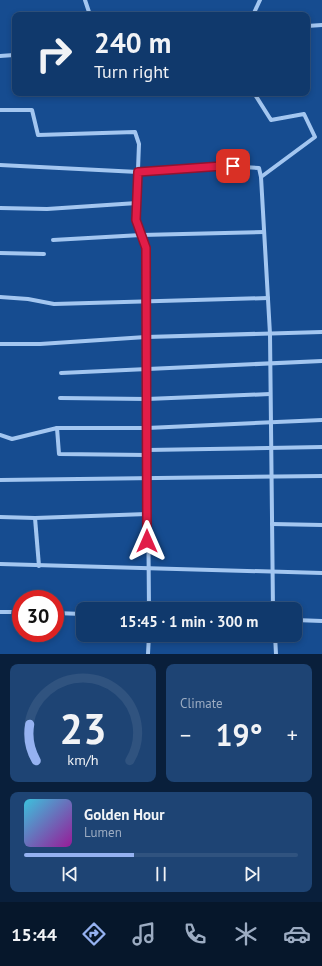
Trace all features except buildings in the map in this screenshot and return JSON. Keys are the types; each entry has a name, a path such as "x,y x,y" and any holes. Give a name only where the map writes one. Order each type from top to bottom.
{"street":[{"path":"85,0 89,12"},
{"path":"254,12 260,0"},
{"path":"310,26 322,25"},
{"path":"0,56 12,55"},
{"path":"256,96 271,120 304,114 315,137 261,177"},
{"path":"0,110 32,110 38,135 135,132 139,144 136,220 146,248 149,602"},
{"path":"0,166 138,172 222,166 259,168 261,177 270,334 273,602"},
{"path":"0,208 47,209 137,203"},
{"path":"53,240 141,235 264,232"},
{"path":"0,253 44,254"},
{"path":"0,297 28,299 54,304 146,300 268,298"},
{"path":"0,344 40,344 146,337 322,332"},
{"path":"61,373 322,361"},
{"path":"60,398 147,399 270,394"},
{"path":"0,435 12,439 57,428 147,428 322,420"},
{"path":"57,428 59,454 147,453 322,447"},
{"path":"0,480 322,476"},
{"path":"0,517 35,518 147,514"},
{"path":"35,518 39,566"},
{"path":"272,524 322,525"},
{"path":"0,564 273,572 322,572"},
{"path":"0,612 12,612"},
{"path":"64,613 76,614"},
{"path":"302,620 322,621"},
{"path":"148,654 149,642"},
{"path":"275,642 276,654"}],"route":[{"path":"147,541 146,248 136,220 138,172 233,166"}]}
